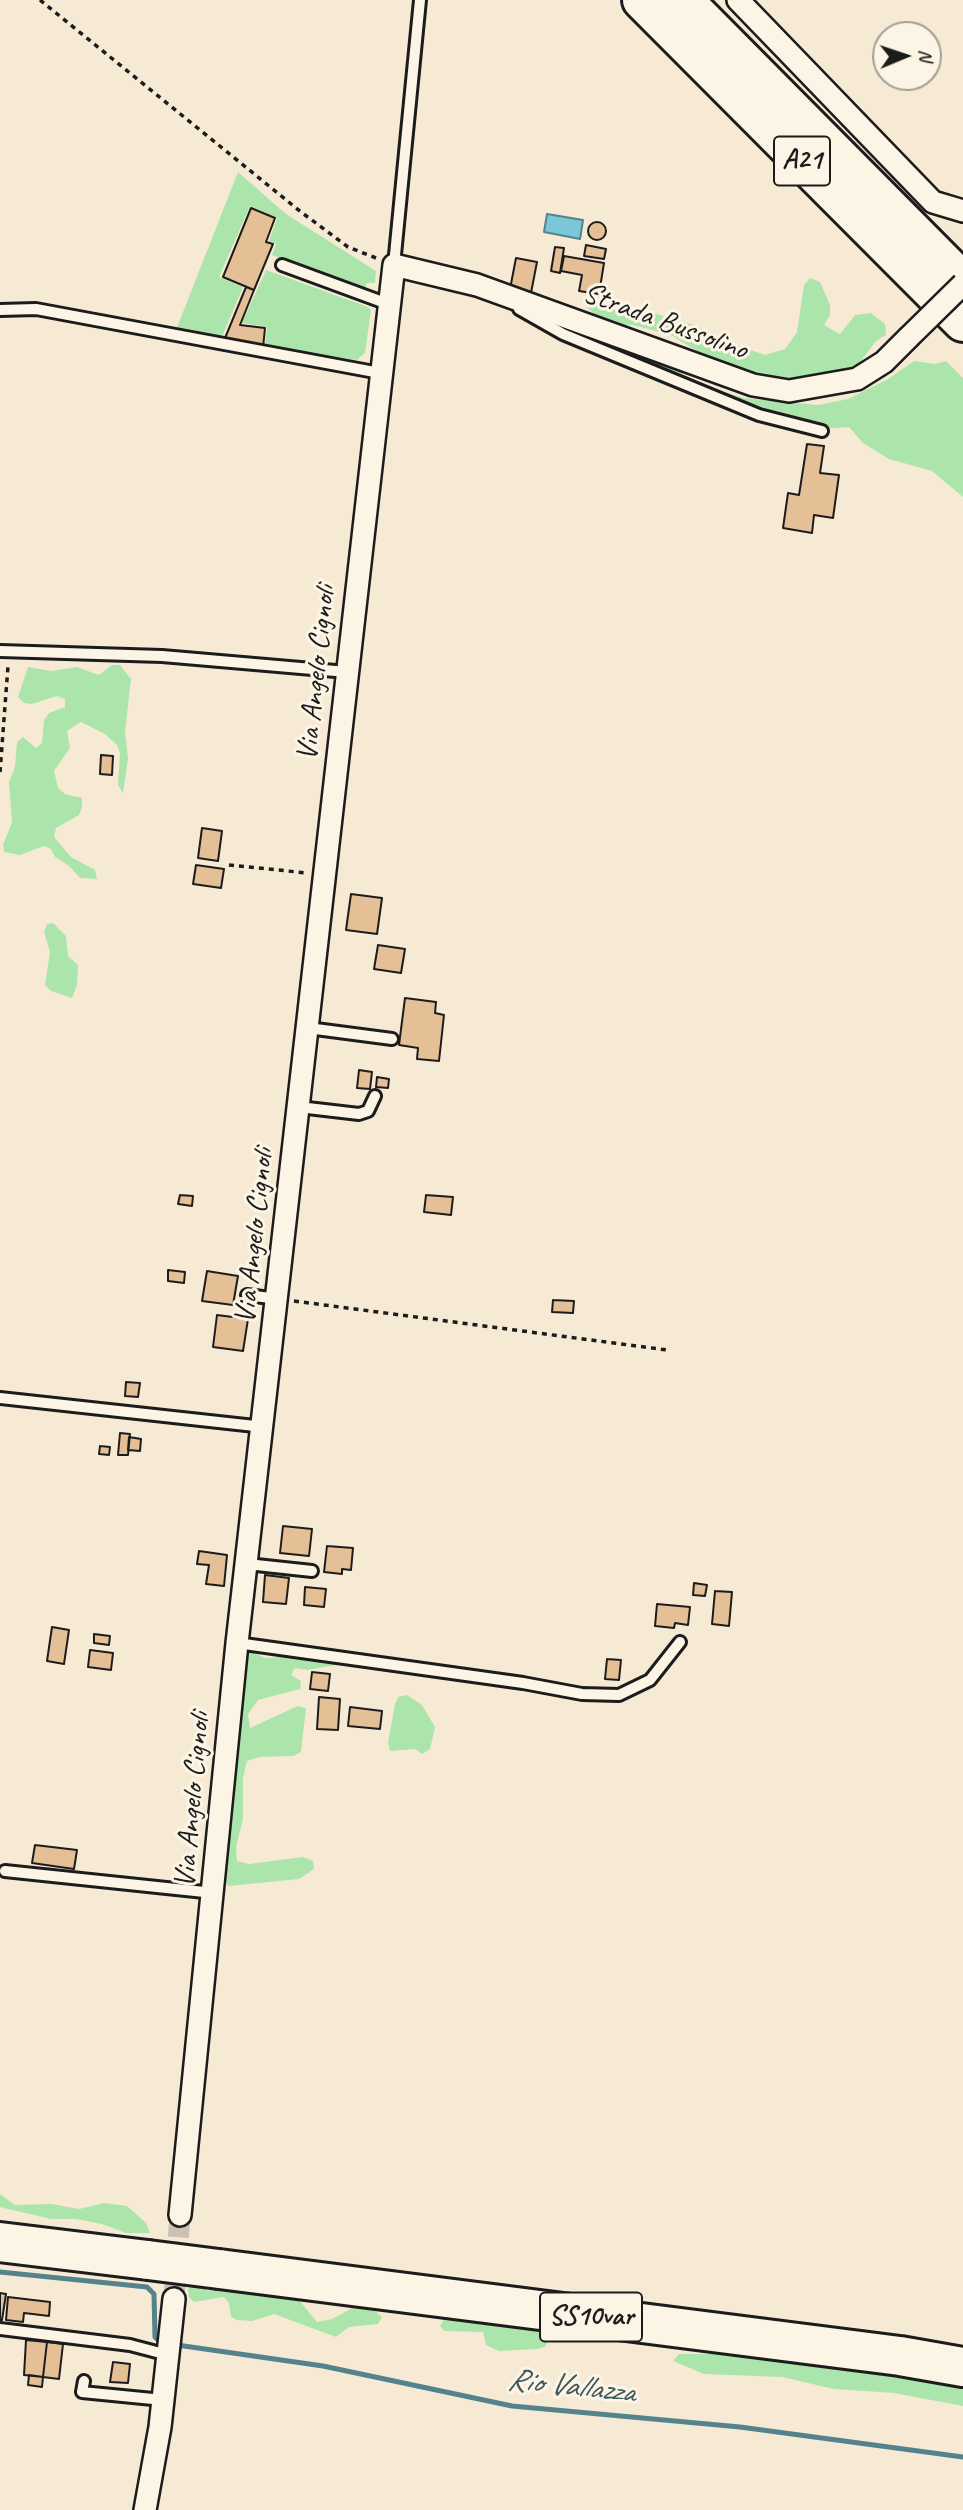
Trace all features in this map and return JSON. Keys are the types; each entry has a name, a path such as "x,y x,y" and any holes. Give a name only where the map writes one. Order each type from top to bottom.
{"highway":[{"name":"A21","path":"642,0 963,322"},
{"name":"A21","path":"683,0 963,283"},
{"name":"SS10var","path":"0,2242 900,2356 963,2367"}],"street":[{"path":"738,0 933,202 963,211"},
{"name":"Strada Bussolino","path":"394,265 477,285 753,385 789,391 857,379 884,362 963,283"},
{"name":"Via Angelo Cignoli","path":"180,2214 237,1643 264,1427 394,265"},
{"path":"145,2510 163,2400 174,2299"}],"lane":[{"path":"394,265 420,0"},
{"path":"282,265 388,304"},
{"path":"477,285 563,334 759,415 822,431"},
{"path":"0,310 36,309 380,373"},
{"path":"4,650 162,656 347,672"},
{"path":"308,1028 392,1039"},
{"path":"299,1107 359,1115 368,1111 375,1096"},
{"path":"247,1295 278,1299"},
{"path":"0,1398 264,1427"},
{"path":"247,1564 312,1571"},
{"path":"237,1643 523,1683 582,1694 618,1695 650,1680 680,1643"},
{"path":"5,1871 214,1893"},
{"path":"0,2329 130,2345 168,2355"},
{"path":"84,2381 82,2392 163,2400"}],"path":[{"path":"40,0 348,247 394,265"},
{"path":"0,772 4,650"},
{"path":"229,865 324,875"},
{"path":"278,1299 667,1350"}],"green space":[{"path":"238,172 286,214 376,271 375,283 367,283 365,289 272,255 276,244 269,241 277,218 250,206 219,277 243,287 221,339 176,330"},
{"path":"266,270 368,307 371,310 365,353 357,360 265,346 267,327 242,323"},
{"path":"810,278 820,282 830,305 830,315 824,325 840,334 855,315 871,313 885,324 886,335 876,341 855,369 776,380 729,371 671,335 633,325 612,325 601,321 586,306 586,301 591,301 618,311 653,313 697,326 719,339 765,355 785,349 797,332 804,285"},
{"path":"594,339 636,352 714,389 744,398 818,405 848,399 888,379 914,361 935,364 946,361 963,378 963,497 932,471 889,459 863,443 849,427 821,429 763,414 590,342"},
{"path":"112,665 120,665 131,679 125,732 128,759 123,793 118,785 120,753 117,745 105,734 81,722 67,731 70,748 54,771 58,788 65,794 82,798 82,807 79,815 56,828 54,837 71,857 95,870 97,879 80,878 69,866 55,857 51,849 44,846 20,855 4,852 3,845 12,822 9,782 15,767 17,742 23,737 36,748 42,743 44,720 49,713 65,707 65,699 57,696 32,704 24,703 18,697 28,667 51,671 77,667 99,675"},
{"path":"53,923 66,936 68,956 78,965 77,985 72,998 51,991 45,985 50,952 44,932 47,924"},
{"path":"246,1650 266,1658 294,1656 335,1661 336,1665 307,1670 295,1668 291,1675 301,1681 300,1689 258,1700 248,1714 250,1728 298,1706 306,1708 301,1752 293,1756 260,1757 247,1761 243,1778 243,1819 236,1847 237,1861 249,1864 303,1857 313,1861 314,1869 299,1879 229,1886 222,1881"},
{"path":"407,1695 422,1705 435,1727 430,1749 422,1754 415,1749 390,1751 388,1743 395,1704 398,1697"},
{"path":"0,2194 15,2205 52,2204 79,2209 104,2203 127,2206 146,2223 150,2233 126,2233 102,2224 76,2219 51,2219 0,2207"},
{"path":"197,2282 208,2291 219,2285 277,2292 298,2299 317,2322 332,2319 356,2306 370,2307 382,2317 378,2324 349,2327 336,2337 274,2314 252,2321 237,2320 231,2317 229,2303 224,2297 194,2302 189,2297 188,2290 191,2283"},
{"path":"446,2315 481,2317 503,2325 533,2324 547,2332 548,2340 545,2347 537,2349 499,2351 486,2345 483,2332 445,2331 440,2326"},
{"path":"752,2350 946,2382 963,2389 963,2406 894,2393 834,2389 782,2377 704,2374 673,2361 679,2354"}],"water":[{"path":"547,214 583,220 580,239 544,232"}],"building":[{"path":"251,208 275,218 266,242 273,244 254,290 223,277"},
{"path":"593,222 601,222 606,231 604,238 593,240 588,235 588,227"},
{"path":"586,245 606,249 604,259 584,256"},
{"path":"555,247 564,248 560,273 551,271"},
{"path":"564,256 604,263 599,294 579,291 582,275 561,271"},
{"path":"516,258 537,262 531,293 510,289"},
{"path":"246,287 254,290 240,325 265,328 263,348 223,343"},
{"path":"807,444 824,446 820,473 839,475 833,518 814,515 812,533 783,528 788,493 799,495"},
{"path":"101,755 113,756 112,775 100,774"},
{"path":"202,828 222,831 218,861 198,858"},
{"path":"196,865 224,869 221,888 193,884"},
{"path":"351,894 382,898 377,934 346,930"},
{"path":"378,945 405,949 401,973 374,969"},
{"path":"405,998 436,1002 435,1013 444,1015 439,1061 417,1059 418,1048 399,1045"},
{"path":"359,1070 372,1072 370,1089 357,1088"},
{"path":"377,1077 389,1079 388,1088 376,1087"},
{"path":"180,1195 193,1196 192,1206 178,1204"},
{"path":"426,1195 453,1197 451,1215 424,1212"},
{"path":"168,1270 185,1272 184,1283 168,1281"},
{"path":"207,1271 238,1276 233,1305 202,1301"},
{"path":"553,1300 574,1301 573,1313 552,1312"},
{"path":"217,1315 248,1319 243,1351 213,1347"},
{"path":"126,1382 140,1383 138,1397 125,1396"},
{"path":"120,1433 130,1434 128,1455 118,1455"},
{"path":"129,1437 141,1439 140,1451 128,1450"},
{"path":"100,1446 110,1447 109,1455 99,1454"},
{"path":"283,1526 312,1529 309,1556 280,1553"},
{"path":"327,1546 353,1548 351,1570 342,1569 342,1574 324,1572"},
{"path":"199,1551 227,1555 224,1586 206,1584 209,1565 197,1564"},
{"path":"265,1575 289,1578 286,1604 263,1602"},
{"path":"694,1583 707,1585 705,1596 693,1595"},
{"path":"305,1587 326,1589 324,1607 304,1605"},
{"path":"715,1591 732,1592 729,1626 712,1624"},
{"path":"657,1604 690,1607 688,1625 675,1623 674,1628 655,1626"},
{"path":"52,1627 69,1630 64,1664 47,1661"},
{"path":"94,1634 110,1636 109,1645 94,1643"},
{"path":"90,1650 113,1653 111,1670 88,1667"},
{"path":"607,1659 621,1660 619,1680 605,1679"},
{"path":"312,1672 330,1674 328,1691 310,1689"},
{"path":"319,1697 340,1699 338,1730 317,1729"},
{"path":"350,1707 382,1711 380,1729 348,1726"},
{"path":"35,1845 77,1850 74,1869 32,1863"},
{"path":"0,2293 6,2294 2,2320 0,2320"},
{"path":"8,2297 50,2302 49,2316 24,2313 23,2322 6,2320"},
{"path":"26,2340 47,2342 43,2377 24,2375"},
{"path":"47,2342 63,2344 59,2379 43,2377"},
{"path":"113,2362 130,2364 128,2383 110,2382"},
{"path":"29,2375 43,2377 42,2387 28,2385"}],"waterway":[{"name":"Rio Vallazza","path":"0,2272 147,2287 154,2294 155,2337 159,2341"},
{"name":"Rio Vallazza","path":"177,2345 323,2366 512,2406 740,2427 963,2457"}],"tunnel":[{"path":"174,2299 180,2215"}]}
